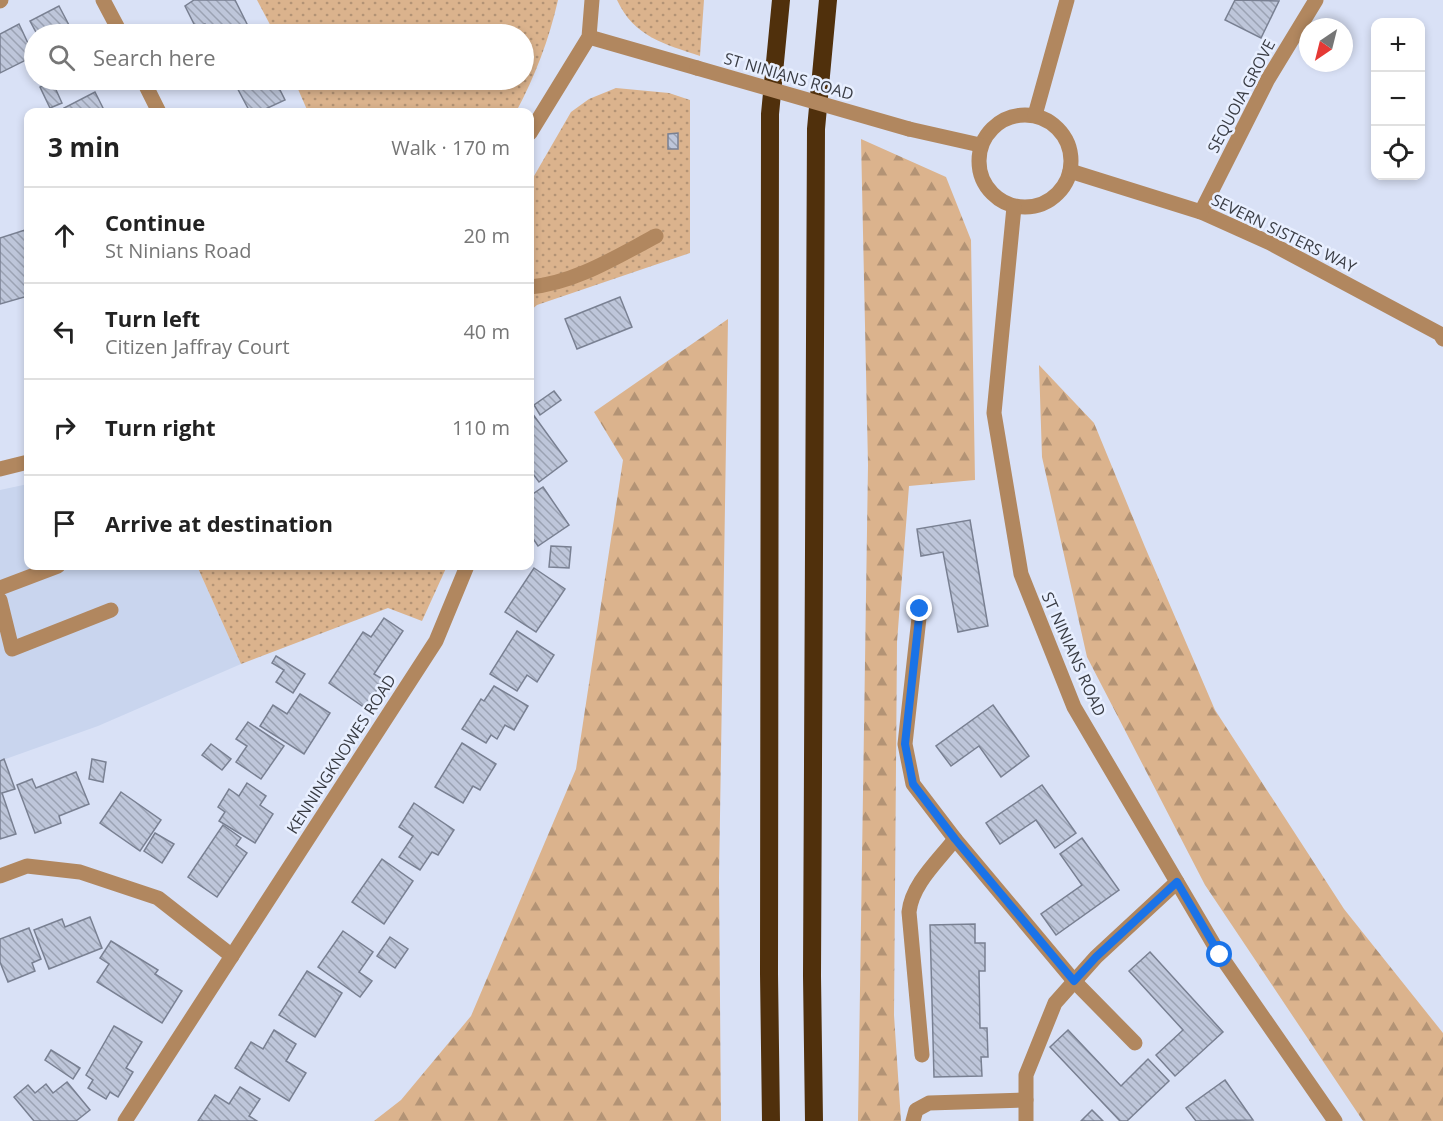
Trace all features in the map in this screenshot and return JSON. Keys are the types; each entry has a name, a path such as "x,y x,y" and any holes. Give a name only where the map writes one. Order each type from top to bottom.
{"highway":[{"path":"771,1121 768,974 770,114 781,0"},
{"path":"814,1121 812,952 816,129 828,0"}],"street":[{"path":"103,0 116,24"},
{"path":"534,127 589,37 592,0"},
{"path":"1035,115 1067,0"},
{"name":"SEQUOIA GROVE","path":"1201,212 1268,79 1316,0"},
{"name":"ST NINIANS ROAD","path":"589,37 909,129 980,145"},
{"path":"148,90 157,108"},
{"path":"1021,114 1035,115 1048,121 1064,136 1071,156 1070,171 1065,185 1056,196 1043,204 1029,208 1014,207 999,201 988,190 980,176 978,161 980,145 987,133 1008,117 1021,114"},
{"name":"SEVERN SISTERS WAY","path":"1070,171 1201,212 1270,243 1442,337"},
{"name":"ST NINIANS ROAD","path":"1014,207 994,413 1021,574 1074,707 1220,955 1335,1121"},
{"path":"534,286 561,282 611,260 656,236"},
{"path":"0,469 24,463"},
{"path":"0,588 47,570"},
{"name":"KENNINGKNOWES ROAD","path":"125,1121 436,641 465,570"},
{"path":"0,600 12,649 111,610"},
{"path":"920,609 905,744 913,784 955,839 1074,981 1135,1043"},
{"path":"922,1055 909,912 910,901 919,884 955,839"},
{"path":"0,876 27,866 80,872 158,898 232,956"},
{"path":"1026,1121 1026,1075 1055,1003 1096,957 1177,882"},
{"path":"913,1121 916,1110 929,1103 1026,1100"}],"shaded area":[{"path":"24,485 24,570 199,570 241,664 98,726 0,761 0,490"}],"green space":[{"path":"257,0 558,0 534,74 534,24 270,24"},
{"path":"617,0 704,0 700,56 663,43 642,31 632,23"},
{"path":"616,88 669,93 690,100 690,253 534,308 534,176 571,112 589,99"},
{"path":"298,90 527,90 518,108 306,108"},
{"path":"861,139 946,177 971,240 975,480 909,486 897,642 894,1015 901,1121 858,1121 868,465"},
{"path":"728,319 719,878 721,1121 374,1121 401,1100 471,1016 576,769 623,460 594,412"},
{"path":"1039,365 1094,423 1215,710 1344,909 1443,1033 1443,1121 1363,1121 1205,885 1087,657 1042,457"},
{"path":"199,570 445,570 422,621 388,608 241,664"}],"building":[{"path":"194,0 235,0 247,24 194,24 185,6"},
{"path":"1235,0 1279,1 1261,38 1225,20"},
{"path":"59,6 68,24 32,24 30,21"},
{"path":"19,24 24,35 24,61 0,73 0,34"},
{"path":"41,90 56,90 62,103 50,108"},
{"path":"238,90 280,90 285,100 268,108 248,108"},
{"path":"95,92 103,108 64,108"},
{"path":"678,133 678,149 668,149 668,134"},
{"path":"24,230 24,297 0,304 0,238"},
{"path":"620,297 632,327 577,349 565,319"},
{"path":"554,391 561,400 540,415 534,405"},
{"path":"534,416 567,461 539,482 534,475"},
{"path":"543,487 569,525 538,546 534,540 534,493"},
{"path":"970,520 988,626 958,632 943,552 921,556 917,529"},
{"path":"551,546 571,547 569,568 549,567"},
{"path":"534,568 565,589 536,632 505,612"},
{"path":"384,618 403,631 374,674 384,680 365,708 329,683 363,632 371,637"},
{"path":"517,631 554,655 537,682 527,675 517,691 490,674"},
{"path":"276,656 305,674 293,693 276,682 284,670 272,663"},
{"path":"494,686 528,706 514,730 505,725 497,739 491,735 486,743 462,729 481,699 484,701"},
{"path":"300,694 330,713 304,754 260,726 273,705 287,714"},
{"path":"993,705 1029,756 1001,777 979,746 951,766 936,746"},
{"path":"248,722 284,746 261,779 236,762 247,746 236,739"},
{"path":"462,743 496,764 480,790 473,786 463,803 435,787"},
{"path":"211,744 231,759 222,770 202,755"},
{"path":"4,759 15,789 2,793 16,834 0,839 0,761"},
{"path":"92,759 106,762 103,782 89,779"},
{"path":"76,772 89,804 59,816 61,823 35,833 17,785 32,779 36,788"},
{"path":"247,783 266,796 260,805 273,814 255,843 219,821 225,812 218,807 229,789 239,796"},
{"path":"1042,785 1076,833 1055,848 1036,820 1000,844 986,823"},
{"path":"121,792 161,820 140,851 100,823"},
{"path":"414,803 454,830 438,855 432,852 420,870 399,857 413,836 399,827"},
{"path":"223,825 241,838 236,845 247,853 217,897 188,877"},
{"path":"155,833 174,844 162,863 144,851"},
{"path":"1082,838 1119,890 1056,935 1041,914 1082,885 1060,854"},
{"path":"382,859 413,881 384,924 352,902"},
{"path":"90,917 102,948 49,969 34,930 62,919 65,927"},
{"path":"975,924 975,943 985,943 985,971 979,971 980,1028 987,1028 988,1057 981,1057 982,1076 934,1077 930,925"},
{"path":"29,928 41,959 32,963 35,971 8,982 0,962 0,939"},
{"path":"343,931 373,952 359,972 372,981 360,997 318,967"},
{"path":"390,937 408,949 395,968 377,956"},
{"path":"111,941 158,970 155,974 182,991 162,1023 97,982 109,964 100,958"},
{"path":"1150,952 1223,1032 1175,1076 1156,1055 1183,1030 1129,971"},
{"path":"307,971 342,993 315,1037 279,1015"},
{"path":"114,1026 142,1042 126,1068 133,1072 118,1097 110,1092 106,1099 88,1088 93,1080 86,1075"},
{"path":"274,1030 296,1044 286,1061 306,1073 289,1101 235,1068 251,1042 263,1049"},
{"path":"1068,1030 1121,1086 1148,1059 1169,1081 1127,1121 1120,1121 1050,1047"},
{"path":"51,1050 80,1068 73,1079 45,1060"},
{"path":"1225,1080 1253,1120 1196,1121 1186,1108"},
{"path":"67,1082 90,1110 76,1121 34,1121 14,1097 28,1085 35,1093 46,1084 53,1093"},
{"path":"240,1087 260,1099 249,1116 257,1121 198,1121 215,1095 229,1104"},
{"path":"1092,1110 1103,1121 1081,1121"}],"route":[{"path":"920,609 905,744 913,784 955,839 1074,981 1096,957 1177,882 1220,955"}]}
